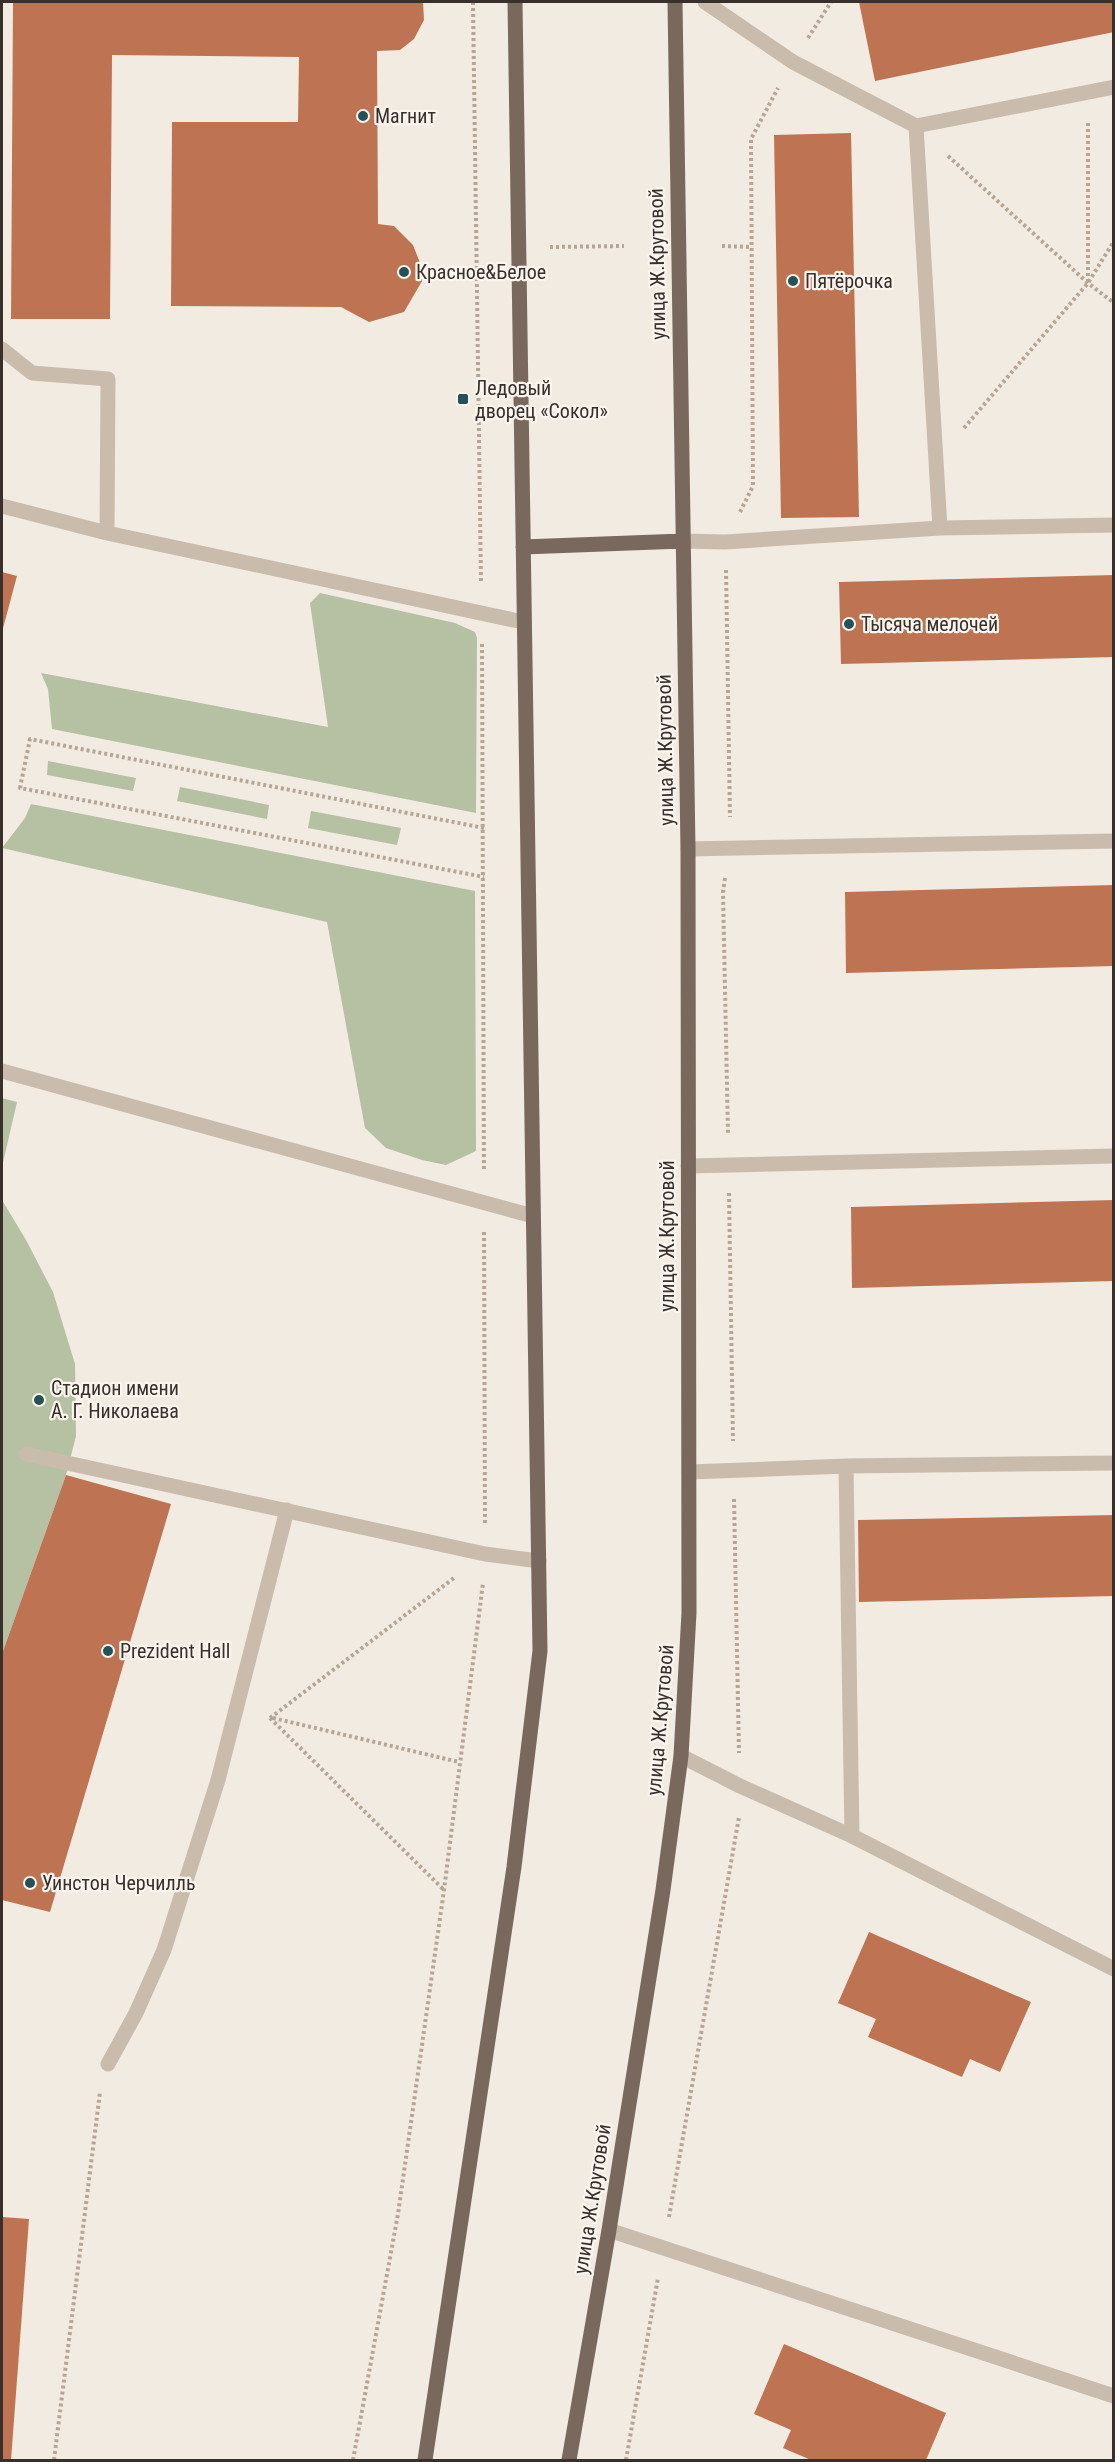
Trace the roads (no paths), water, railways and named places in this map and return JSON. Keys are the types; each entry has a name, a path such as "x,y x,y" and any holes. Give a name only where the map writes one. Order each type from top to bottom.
{"main road":[{"path":"425,2460 514,1867 540,1651 515,2"},
{"name":"улица Ж.Крутовой","path":"569,2460 609,2230 663,1890 681,1756 689,1613 688,849 675,2"},
{"path":"523,547 683,541"}],"lane":[{"path":"705,2 793,62 916,126 1113,87"},
{"path":"916,126 940,528"},
{"path":"2,350 32,373 108,379 107,533"},
{"path":"2,506 107,533 524,622"},
{"path":"683,541 725,542 940,528 1113,525"},
{"path":"688,849 1113,841"},
{"path":"2,1071 533,1216"},
{"path":"688,1166 728,1167 1113,1156"},
{"path":"26,1454 486,1554 538,1561"},
{"path":"689,1472 846,1466 1113,1463"},
{"path":"846,1466 852,1836"},
{"path":"108,2064 136,2013 164,1950 218,1780 287,1510"},
{"path":"681,1756 740,1786 852,1836 1113,1969"},
{"path":"609,2230 1113,2396"}],"place":[{"name":"Магнит","path":"363,116"},
{"name":"Красное&Белое","path":"404,272"},
{"name":"Пятёрочка","path":"793,281"},
{"name":"Ледовый дворец «Сокол»","path":"463,399"},
{"name":"Тысяча мелочей","path":"849,624"},
{"name":"Стадион имени А. Г. Николаева","path":"39,1400"},
{"name":"Prezident Hall","path":"108,1651"},
{"name":"Уинстон Черчилль","path":"30,1883"}]}
